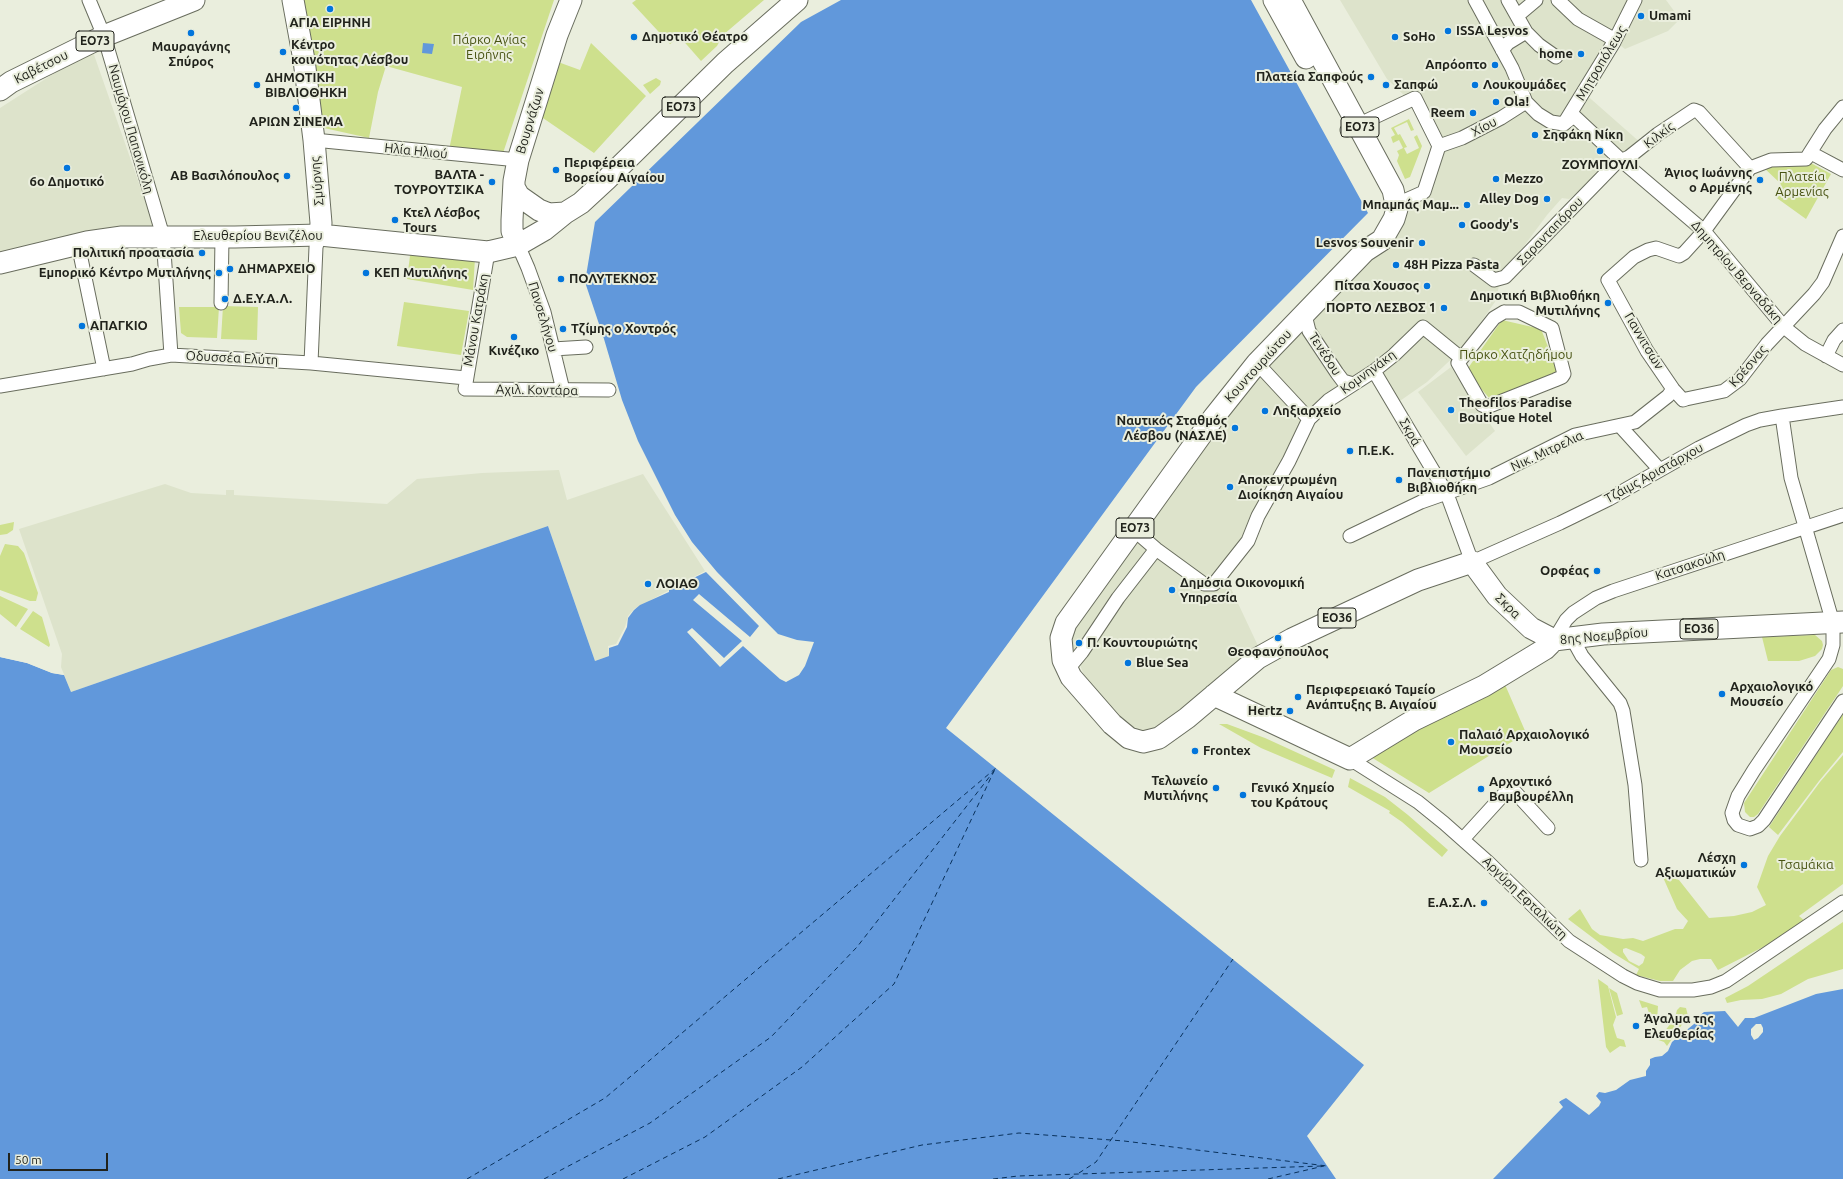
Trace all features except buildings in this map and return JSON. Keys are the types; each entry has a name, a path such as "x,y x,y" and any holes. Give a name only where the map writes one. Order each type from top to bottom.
{"main road":[{"name":"Καβέτσου","path":"0,90 11,82 168,5 194,0"},
{"name":"Σμύρνης","path":"293,0 304,60 314,140 321,223 320,235"},
{"name":"Βουρνάζων","path":"518,245 512,231 514,181 518,160 557,35 571,0"},
{"name":"ΕΟ73","path":"518,245 544,230 565,212 581,203 725,63 797,0"},
{"name":"Κουντουριώτου","path":"1214,695 1187,718 1159,738 1143,742 1138,741 1129,738 1112,724 1075,682 1067,670 1060,649 1064,628 1077,606 1134,530 1214,417 1257,363 1305,315 1365,251 1385,236 1394,219 1396,204 1393,190 1274,0"},
{"name":"Κουντουριώτου","path":"1290,0 1353,127 1385,206 1385,214 1382,223 1368,239 1365,251"},
{"name":"ΕΟ73","path":"514,181 514,187 519,196 539,210 549,214 565,212"},
{"name":"Ελευθερίου Βενιζέλου","path":"0,263 78,244 122,237 320,235 488,252 518,245"},
{"name":"Σκρα","path":"1472,562 1497,596 1531,628 1563,639"},
{"name":"ΕΟ36","path":"1214,695 1258,658 1292,639 1418,580 1472,562"},
{"name":"8ης Νοεμβρίου","path":"1350,759 1414,720 1484,686 1563,639 1603,634 1840,627"},
{"name":"Αργύρη Εφταλιώτη","path":"1214,695 1350,759"}],"street":[{"name":"Ναυμάχου Παπανικόλη","path":"89,0 104,36 163,236 171,355"},
{"path":"1475,0 1518,80 1526,102 1538,114 1551,122 1564,124"},
{"path":"1508,0 1526,32 1539,45 1556,57"},
{"path":"1517,16 1536,0"},
{"path":"1558,0 1578,19 1610,37 1614,42"},
{"name":"Μητροπόλεως","path":"1564,124 1614,42 1635,0"},
{"path":"1502,50 1508,43 1526,32"},
{"path":"1353,127 1415,98 1439,146 1424,192 1396,204"},
{"name":"Χίου","path":"1439,146 1462,138 1501,118 1526,102"},
{"path":"1704,231 1750,168 1771,160 1801,160 1809,155 1843,107"},
{"name":"Κιλκίς","path":"1622,161 1667,128 1696,110 1750,168"},
{"name":"Δημητρίου Βερναδάκη","path":"1564,124 1574,116 1622,161 1704,231 1784,327 1805,344 1843,365"},
{"name":"Ηλία Ηλιού","path":"314,140 518,160"},
{"path":"1809,155 1843,170"},
{"name":"Σαρανταπόρου","path":"1474,265 1494,280 1505,277 1604,173 1616,163 1622,161"},
{"name":"Γιαννιτσών","path":"1683,400 1673,389 1647,351 1608,280 1634,257 1653,248 1680,255 1704,231"},
{"name":"Σμύρνης","path":"311,363 316,247 320,235"},
{"name":"Κρέσνας","path":"1683,400 1724,391 1740,379 1766,344 1784,327 1823,282 1843,236"},
{"path":"221,303 222,237"},
{"path":"78,244 104,369"},
{"name":"Πανσελήνου","path":"518,245 544,312 563,390"},
{"name":"Μάνου Κατράκη","path":"465,384 488,252"},
{"path":"1504,312 1519,312 1552,328 1564,374 1562,377 1555,380 1487,407 1482,405 1458,366 1461,358 1494,318 1504,312"},
{"name":"Τενέδου","path":"1305,315 1309,331 1340,377 1347,383 1353,384"},
{"name":"Κομνηνάκη","path":"1156,549 1206,586 1214,584 1248,542 1258,516 1289,461 1308,419 1329,400 1374,371 1394,355 1423,327 1461,358"},
{"path":"1826,356 1834,340 1843,330"},
{"path":"553,349 586,347"},
{"name":"Οδυσσέα Ελύτη","path":"0,386 132,364 171,355 311,363 465,384"},
{"path":"1257,363 1308,419"},
{"name":"Σκρά","path":"1374,371 1447,494 1472,562"},
{"name":"Αχιλ. Κοντάρα","path":"465,384 563,390 609,390"},
{"name":"Νικ. Μιτρελια","path":"1350,536 1421,502 1489,478 1575,435 1635,422 1668,396 1673,389"},
{"name":"Τζάιμς Αριστάρχου","path":"1472,562 1560,523 1609,499 1699,448 1746,425 1760,420 1843,407"},
{"path":"1782,416 1792,478 1805,528 1840,627 1829,659 1738,796 1732,813 1734,820 1738,825 1742,828 1750,829 1758,826 1764,820 1843,701"},
{"path":"1620,426 1660,470"},
{"name":"Κατσακούλη","path":"1563,639 1566,620 1573,613 1596,598 1613,590 1843,515"},
{"path":"1067,670 1082,652 1118,598 1156,549 1134,530"},
{"path":"1563,639 1582,656 1620,703 1623,711 1635,785 1641,860"},
{"name":"Αργύρη Εφταλιώτη","path":"1350,759 1418,802 1463,839 1569,941 1623,976 1637,983 1660,990 1693,990 1711,987 1726,981 1843,902"},
{"path":"1463,839 1504,794 1510,791 1515,792 1548,828"}],"shaded area":[{"path":"1340,0 1666,0 1680,19 1668,31 1625,49 1617,43 1583,92 1642,144 1569,199 1562,198 1547,215 1504,273 1499,283 1497,299 1462,349 1427,382 1397,403 1378,373 1360,384 1317,417 1260,521 1250,548 1227,580 1260,650 1186,714 1139,738 1111,710 1085,677 1073,649 1070,628 1214,424 1430,189 1432,144 1407,98 1387,79"},
{"name":"6ο Δημοτικό","path":"92,49 155,229 53,239 0,252 0,108"},
{"path":"1451,367 1495,431 1466,456 1418,392"},
{"path":"559,470 567,500 643,474 705,571 634,609 628,616 625,627 616,644 608,646 609,656 595,661 548,526 71,692 61,667 62,654 19,529 165,484 191,493 226,495 226,490 234,490 234,495 387,504 417,479 482,473"}],"green space":[{"name":"Πάρκο Αγίας Ειρήνης","path":"302,0 554,0 503,153 449,150 462,87 386,66 378,92 369,138 324,128"},
{"path":"636,0 764,0 723,35 717,46 701,61 680,37 670,44 632,3"},
{"path":"591,43 646,96 594,153 540,116 558,62 580,70"},
{"path":"656,78 661,81 660,85 650,94 643,85"},
{"path":"1409,119 1414,130 1411,131 1407,122 1394,128 1398,135 1400,134 1407,147 1404,148 1407,154 1419,148 1414,137 1417,135 1422,146 1410,177 1405,179 1397,161 1399,155 1397,151 1403,148 1399,140 1393,143 1391,137 1395,135 1391,128"},
{"name":"Πλατεία Αρμενίας","path":"1809,162 1831,174 1806,219 1774,196 1781,184 1762,166"},
{"path":"411,248 475,258 473,290 407,279"},
{"path":"404,302 469,311 461,355 397,346"},
{"path":"223,306 258,307 257,340 221,339"},
{"path":"179,307 219,307 217,338 187,337 181,333"},
{"name":"Πάρκο Χατζηδήμου","path":"1502,320 1541,329 1558,372 1490,399 1466,371"},
{"path":"14,522 13,530 7,534 0,535 0,525"},
{"path":"5,544 18,546 24,553 38,593 36,601 30,601 0,590 0,556"},
{"path":"0,596 28,609 16,627 0,614"},
{"path":"33,611 42,617 50,645 49,647 20,629"},
{"path":"1815,635 1822,641 1823,645 1822,649 1815,656 1799,661 1768,661 1762,637"},
{"path":"1838,667 1843,669 1843,686 1758,814 1754,817 1750,817 1745,812 1744,803 1831,670"},
{"path":"1503,680 1526,733 1429,793 1371,757"},
{"path":"1843,714 1843,752 1778,835 1769,827"},
{"path":"1219,724 1227,724 1265,738 1335,770 1332,778 1261,748"},
{"name":"Τσαμάκια","path":"1843,755 1843,884 1799,916 1805,921 1771,943 1718,970 1711,959 1692,961 1680,970 1673,981 1660,981 1636,975 1639,969 1613,953 1568,919 1580,909 1592,929 1600,935 1623,939 1633,938 1643,941 1675,929 1683,929 1688,921 1677,909 1662,875 1679,880 1709,918 1734,916 1752,912 1766,905 1757,887 1768,856 1780,836 1820,782","holes":["1626,948 1645,957 1643,963 1639,966 1629,961 1623,952 1623,949"]},
{"path":"1350,778 1385,797 1448,850 1442,857 1402,822 1389,813 1390,811 1348,787"},
{"path":"1843,922 1843,969 1808,979 1781,994 1762,999 1741,1000 1727,1003 1725,998 1748,986"},
{"path":"1598,979 1608,986 1616,1017 1613,1025 1615,1032 1617,1038 1624,1040 1626,1047 1620,1046 1610,1053 1606,1047"},
{"path":"1609,988 1617,993 1623,1014 1617,1016"},
{"path":"1639,1000 1658,1006 1656,1035 1653,1019 1651,1019 1647,1007 1642,1008"},
{"path":"1680,1007 1686,1008 1688,1016 1667,1046 1664,1042 1653,1038 1657,1036 1658,1031 1664,1032 1675,1018 1677,1010"}],"water":[{"path":"841,0 1251,0 1368,213 1196,387 946,728 1364,1065 1307,1136 1336,1179 0,1179 0,657 27,663 52,673 64,675 71,692 548,526 595,661 609,656 609,648 618,645 627,627 628,618 640,605 669,592 669,586 680,581 683,583 706,572 759,626 750,637 699,594 693,600 742,641 724,658 692,628 687,632 720,667 743,646 780,679 786,682 799,675 805,666 814,642 797,640 778,634 717,572 692,542 675,515 638,441 622,400 586,285 586,276 595,222 801,22"},
{"path":"423,43 434,44 432,54 422,53"},
{"path":"1843,989 1843,1179 1480,1179 1558,1102 1566,1098 1589,1115 1599,1106 1601,1102 1596,1096 1599,1092 1605,1093 1616,1090 1630,1080 1646,1076 1646,1071 1650,1065 1650,1059 1662,1056 1668,1051 1672,1042 1694,1024 1698,1017 1704,1012 1725,1011 1738,1027 1745,1018 1754,1018 1816,994","holes":["1756,1024 1761,1024 1763,1032 1754,1040 1751,1035 1751,1029"]}],"pier":[{"path":"0,655 28,661 52,671 63,673 64,675 52,673 27,663 0,657"},
{"path":"1566,1096 1559,1102 1563,1107 1493,1179 1478,1179 1495,1158 1557,1101"}],"ferry route":[{"path":"467,1179 605,1098 996,768"},
{"path":"623,1179 705,1137 802,1067 894,984 995,769"},
{"path":"544,1179 650,1123 771,1037 857,947 994,771"},
{"path":"1079,1173 1096,1162 1233,959"},
{"path":"778,1179 922,1145 1019,1133 1124,1141 1327,1166"},
{"path":"993,1179 1018,1176 1322,1166"},
{"path":"1268,1179 1324,1166"},
{"path":"1069,1179 1076,1175"}],"place":[{"name":"ΑΓIA ΕΙΡΗΝΗ","path":"330,9"},
{"name":"Umami","path":"1641,16"},
{"name":"ISSA Lesvos","path":"1448,31"},
{"name":"Μαυραγάνης Σπύρος","path":"191,33"},
{"name":"Δημοτικό Θέατρο","path":"634,37"},
{"name":"SoΗo","path":"1395,37"},
{"name":"Κέντρο κοινότητας Λέσβου","path":"283,52"},
{"name":"home","path":"1581,54"},
{"name":"Απρόοπτο","path":"1495,65"},
{"name":"Πλατεία Σαπφούς","path":"1371,77"},
{"name":"ΔΗΜΟΤΙΚΗ ΒΙΒΛΙΟΘΗΚΗ","path":"257,85"},
{"name":"Σαπφώ","path":"1386,85"},
{"name":"Λουκουμάδες","path":"1475,85"},
{"name":"Ola!","path":"1496,102"},
{"name":"ΑΡΙΩΝ ΣΙΝΕΜΑ","path":"296,108"},
{"name":"Reem","path":"1473,113"},
{"name":"Σηφάκη Νίκη","path":"1535,135"},
{"name":"ΖΟΥΜΠΟΥΛΙ","path":"1600,151"},
{"name":"6ο Δημοτικό","path":"67,168"},
{"name":"Περιφέρεια Βορείου Αιγαίου","path":"556,170"},
{"name":"ΑΒ Βασιλόπουλος","path":"287,176"},
{"name":"Mezzo","path":"1496,179"},
{"name":"Άγιος Ιωάννης ο Αρμένης","path":"1760,180"},
{"name":"ΒΑΛΤΑ - ΤΟΥΡΟΥΤΣΙΚΑ","path":"492,182"},
{"name":"Alley Dog","path":"1547,199"},
{"name":"Μπαμπάς Μαμ...","path":"1467,205"},
{"name":"Κτελ Λέσβος Tours","path":"395,220"},
{"name":"Goody's","path":"1462,225"},
{"name":"Lesvos Souvenir","path":"1422,243"},
{"name":"Πολιτική προατασία","path":"202,253"},
{"name":"48H Pizza Pasta","path":"1396,265"},
{"name":"ΔΗΜΑΡΧΕΙΟ","path":"230,269"},
{"name":"Εμπορικό Κέντρο Μυτιλήνης","path":"219,273"},
{"name":"ΚΕΠ Μυτιλήνης","path":"366,273"},
{"name":"ΠΟΛΥΤΕΚΝΟΣ","path":"561,279"},
{"name":"Πίτσα Χουσος","path":"1427,286"},
{"name":"Δ.Ε.Υ.Α.Λ.","path":"225,299"},
{"name":"Δημοτική Βιβλιοθήκη Μυτιλήνης","path":"1608,303"},
{"name":"ΠΟΡΤΟ ΛΕΣΒΟΣ 1","path":"1444,308"},
{"name":"ΑΠΑΓΚΙΟ","path":"82,326"},
{"name":"Τζίμης ο Χοντρός","path":"563,329"},
{"name":"Κινέζικο","path":"514,337"},
{"name":"Theofilos Paradise Boutique Hotel","path":"1451,410"},
{"name":"Ληξιαρχείο","path":"1265,411"},
{"name":"Ναυτικός Σταθμός Λέσβου (ΝΑΣΛΕ)","path":"1235,428"},
{"name":"Π.Ε.Κ.","path":"1350,451"},
{"name":"Πανεπιστήμιο Βιβλιοθήκη","path":"1399,480"},
{"name":"Αποκεντρωμένη Διοίκηση Αιγαίου","path":"1230,487"},
{"name":"Ορφέας","path":"1597,571"},
{"name":"ΛΟΙΑΘ","path":"648,584"},
{"name":"Δημόσια Οικονομική Υπηρεσία","path":"1172,590"},
{"name":"Θεοφανόπουλος","path":"1278,638"},
{"name":"Π. Κουντουριώτης","path":"1079,643"},
{"name":"Blue Sea","path":"1128,663"},
{"name":"Αρχαιολογικό Μουσείο","path":"1722,694"},
{"name":"Περιφερειακό Ταμείο Ανάπτυξης Β. Αιγαίου","path":"1298,697"},
{"name":"Hertz","path":"1290,711"},
{"name":"Παλαιό Αρχαιολογικό Μουσείο","path":"1451,742"},
{"name":"Frontex","path":"1195,751"},
{"name":"Τελωνείο Μυτιλήνης","path":"1216,788"},
{"name":"Αρχοντικό Βαμβουρέλλη","path":"1481,789"},
{"name":"Γενικό Χημείο του Κράτους","path":"1243,795"},
{"name":"Λέσχη Αξιωματικών","path":"1744,865"},
{"name":"Ε.Α.Σ.Λ.","path":"1484,903"},
{"name":"Άγαλμα της Ελευθερίας","path":"1636,1026"}]}
